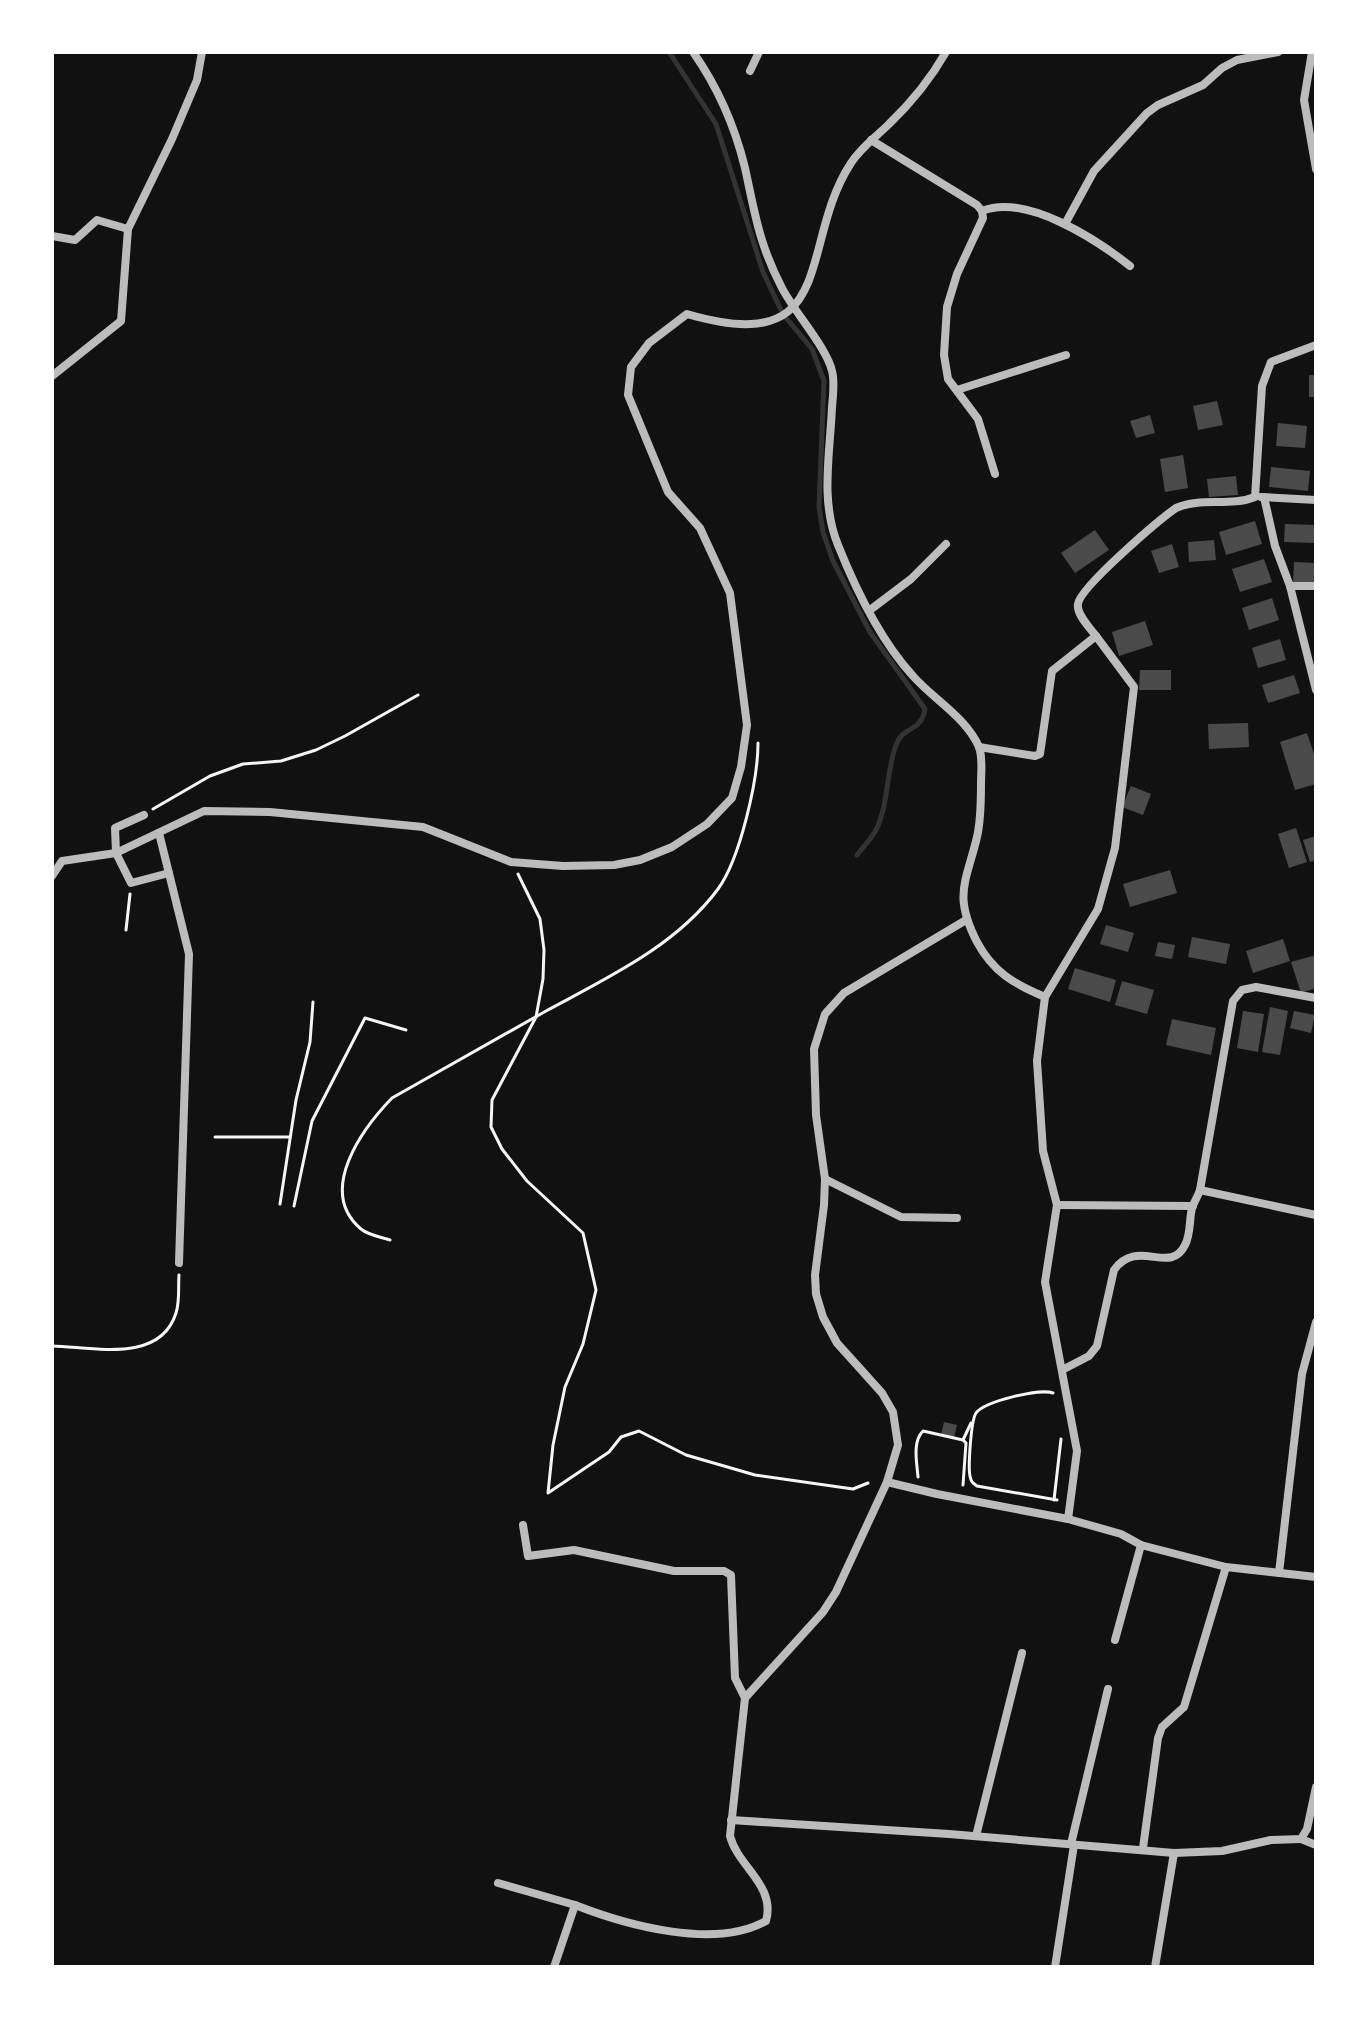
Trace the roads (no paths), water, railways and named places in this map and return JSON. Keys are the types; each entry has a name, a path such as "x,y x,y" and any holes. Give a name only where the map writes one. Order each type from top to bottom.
{"street":[{"path":"52,376 121,321 128,229 187,104 197,80 202,52"},
{"path":"693,52 724,108 744,167 761,241 793,308 823,349 833,373 827,486 830,523 848,568 899,660 956,717 979,747 982,763 979,822 962,888 966,920 996,971 1015,985 1045,997"},
{"path":"750,71 759,52"},
{"path":"52,876 62,861 116,853 204,811 270,812 423,827 511,862 563,866 614,865 640,860 672,847 707,824 732,798 741,767 747,725 730,593 700,528 668,492 628,395 631,367 649,343 687,314 718,323 749,324 778,317 793,308 806,289 838,182 853,159 912,99 946,52"},
{"path":"1065,224 1094,171 1147,113 1203,85 1222,68 1237,60 1278,52"},
{"path":"1312,52 1304,100 1316,169"},
{"path":"871,140 982,211 983,218 957,274 947,307 944,355 948,379 978,419 995,474"},
{"path":"982,211 995,206 1010,208 1065,224 1130,266"},
{"path":"52,236 75,240 97,220 128,229"},
{"path":"1316,345 1271,362 1266,368 1262,386 1259,497 1290,586 1316,690"},
{"path":"957,390 1066,355"},
{"path":"1068,1519 1077,1451 1064,1369 1045,1282 1057,1205 1043,1151 1037,1061 1045,997 1098,909 1115,848 1134,687 1078,610 1078,602 1106,570 1161,519 1185,504 1259,497 1316,500"},
{"path":"870,610 911,579 946,544"},
{"path":"1290,586 1316,586"},
{"path":"979,747 1035,756 1040,754 1052,671 1096,636"},
{"path":"144,815 115,828 116,853 131,883 169,873"},
{"path":"159,833 189,954 179,1263"},
{"path":"745,1698 829,1602 887,1482 898,1445 893,1412 882,1393 837,1343 823,1317 816,1294 815,1275 825,1179 816,1115 814,1049 825,1014 844,993 966,920"},
{"path":"1064,1369 1089,1356 1097,1346 1114,1270 1121,1260 1128,1256 1164,1259 1177,1255 1184,1248 1193,1206 1200,1190 1233,1001 1242,990 1256,987 1316,998"},
{"path":"825,1179 901,1217 957,1218"},
{"path":"1200,1190 1316,1215"},
{"path":"1057,1205 1193,1206"},
{"path":"1279,1573 1302,1374 1316,1322"},
{"path":"887,1482 1068,1519 1121,1534 1141,1545 1226,1567 1316,1577"},
{"path":"498,1883 629,1923 696,1933 734,1933 766,1921 768,1914 761,1883 733,1847 730,1836 745,1698 735,1678 731,1575 724,1571 674,1571 574,1550 528,1556 523,1525"},
{"path":"1115,1640 1141,1545"},
{"path":"1143,1848 1158,1738 1162,1727 1184,1707 1226,1567"},
{"path":"976,1836 1022,1653"},
{"path":"1055,1967 1073,1844 1108,1689"},
{"path":"1301,1839 1307,1829 1316,1787"},
{"path":"731,1820 1143,1848 1174,1853 1222,1851 1271,1840 1301,1839 1316,1845"},
{"path":"1155,1967 1174,1853"},
{"path":"554,1967 575,1905"}],"waterway":[{"path":"669,52 716,124 763,272 781,310"},
{"path":"787,319 812,349 824,381 819,507 823,532 833,561 870,632 925,709 920,722 903,734 896,745 880,820 857,855"}]}
